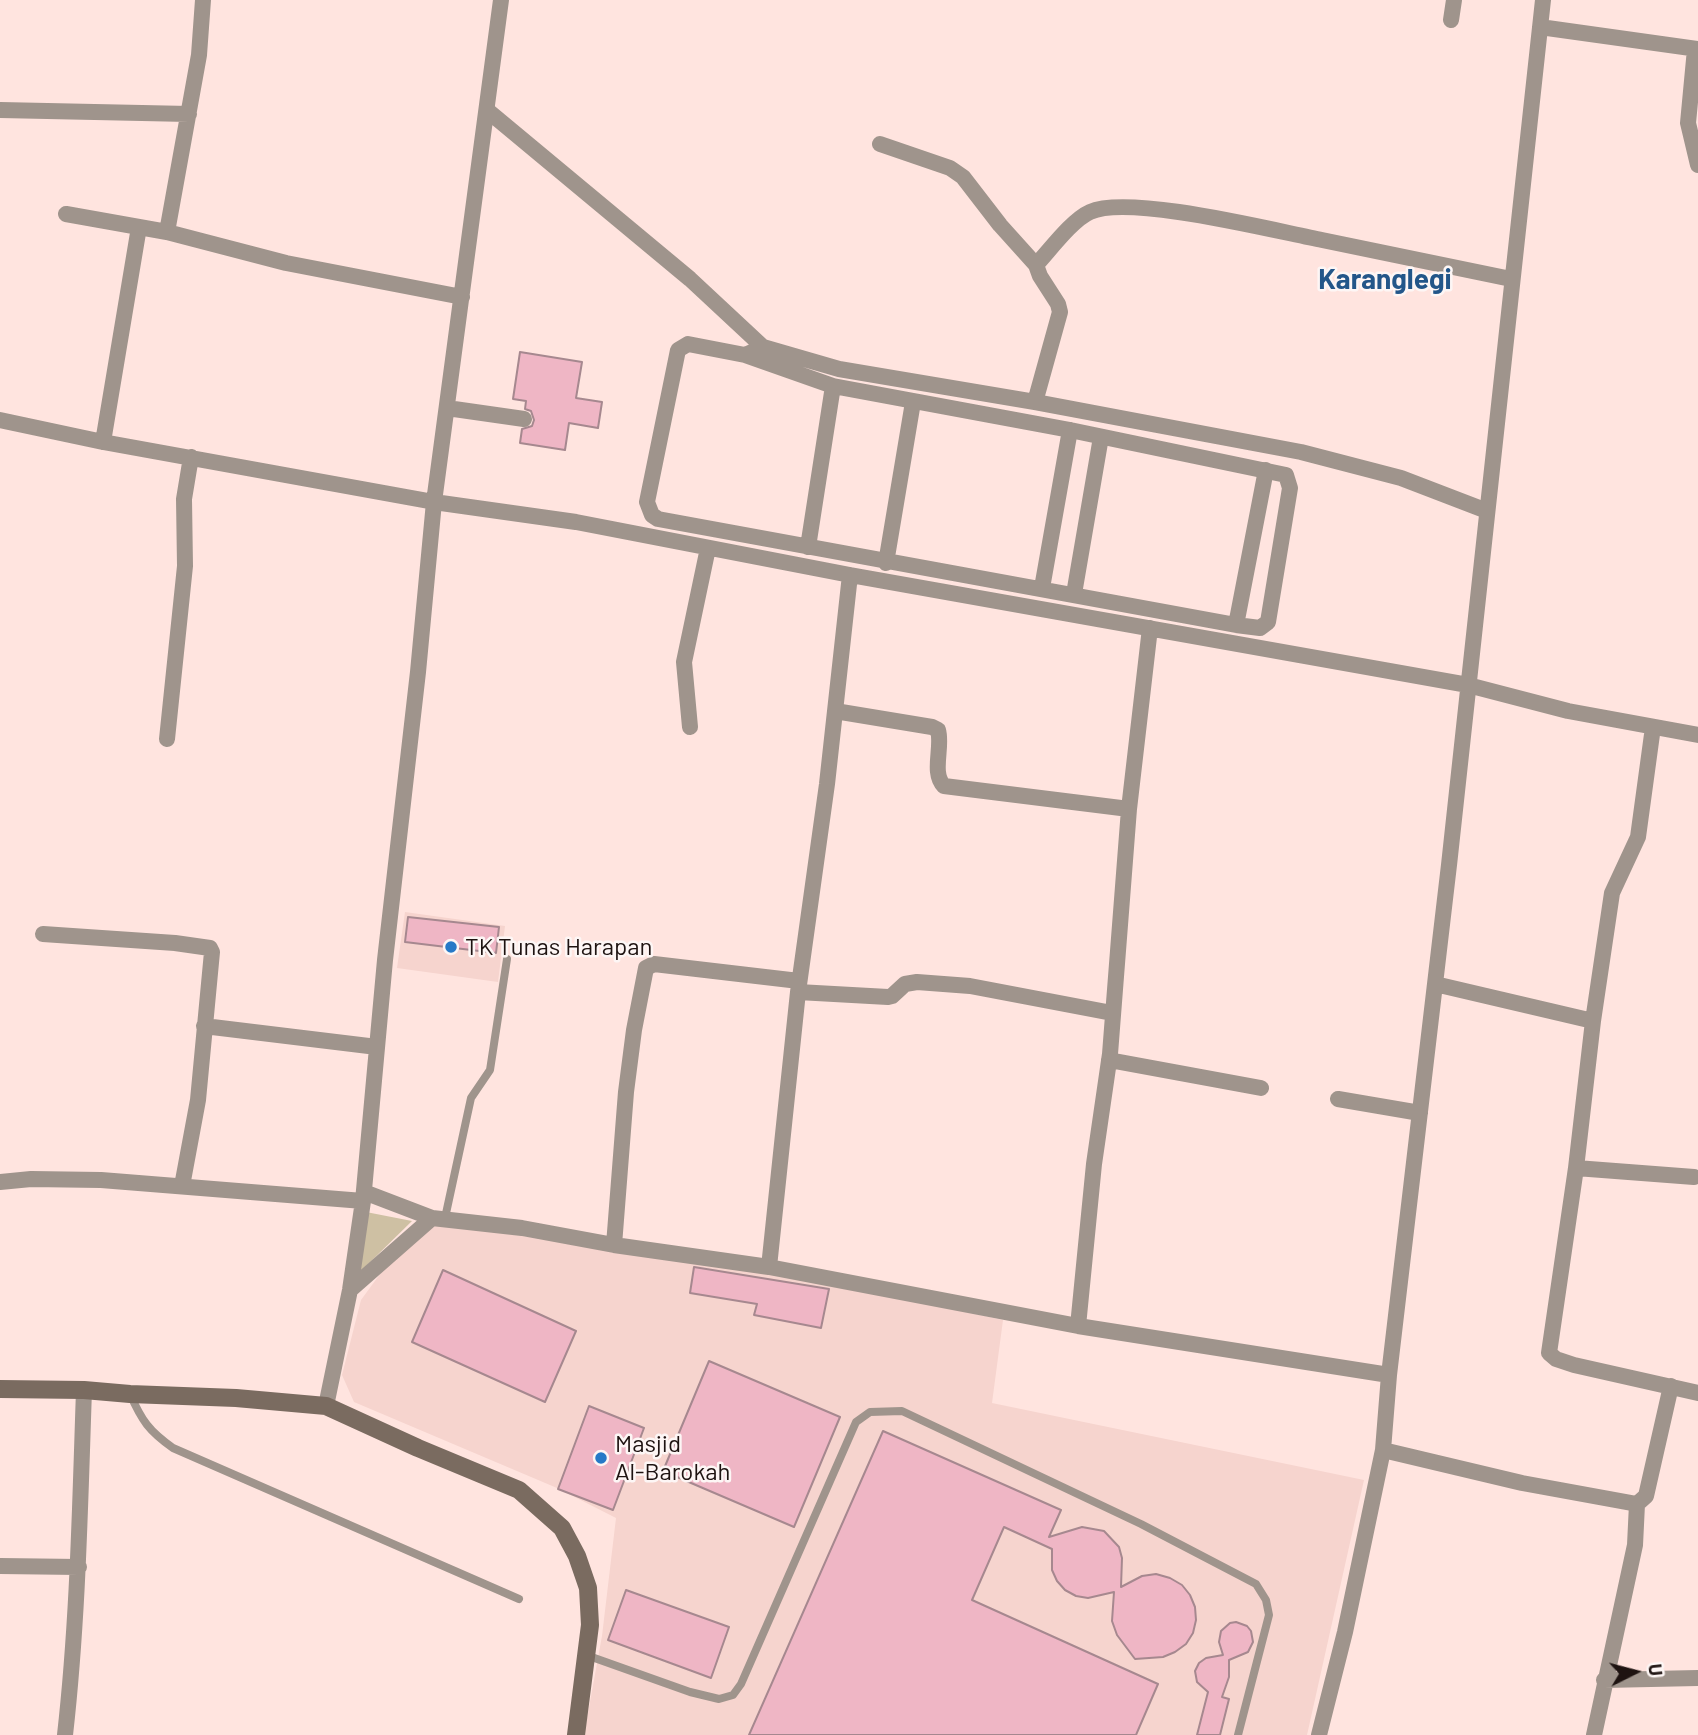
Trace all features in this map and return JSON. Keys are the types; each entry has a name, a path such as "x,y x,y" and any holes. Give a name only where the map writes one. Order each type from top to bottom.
{"street":[{"path":"167,232 190,114 204,0"},
{"path":"326,1406 349,1290 363,1197 376,1047 434,502 501,0"},
{"path":"1451,20 1454,0"},
{"path":"1319,1735 1345,1632 1383,1450 1389,1375 1435,984 1543,0"},
{"path":"1540,27 1697,49 1688,123 1698,165"},
{"path":"0,110 190,114"},
{"path":"488,111 690,279 763,347 839,369 1301,452 1401,478 1487,511"},
{"path":"880,144 950,168 963,177 1000,225 1036,265 1060,312 1034,402"},
{"path":"1036,265 1075,223 1089,212 1122,207 1214,218 1511,279"},
{"path":"66,214 167,232 286,263 462,298"},
{"path":"103,442 139,227"},
{"path":"688,344 745,355 833,386 1070,430 1286,475 1290,488 1268,622 1260,628 1236,625 658,519 652,515 647,502 678,350 688,344"},
{"path":"745,355 763,347"},
{"path":"808,547 833,386"},
{"path":"886,562 914,402"},
{"path":"447,408 524,419"},
{"path":"0,420 103,442 434,502 576,522 850,575 1468,685 1568,710 1698,735"},
{"path":"1042,588 1070,430"},
{"path":"1074,594 1101,437"},
{"path":"167,738 185,566 184,499 191,457"},
{"path":"1236,625 1266,470"},
{"path":"690,727 684,662 708,548"},
{"path":"769,1267 798,986 835,712 850,575"},
{"path":"1078,1326 1094,1164 1109,1060 1129,809 1150,628"},
{"path":"835,712 938,730 939,774 940,782 944,786 1129,809"},
{"path":"1653,727 1638,837 1612,893 1592,1021 1576,1168 1549,1353 1556,1359 1574,1365 1698,1393"},
{"path":"43,934 210,948 212,952 198,1100 181,1186"},
{"path":"614,1245 626,1092 634,1030 646,968 653,964 888,998 905,984 916,982 970,986 1112,1013"},
{"path":"1435,984 1592,1021"},
{"path":"204,1026 376,1047"},
{"path":"1109,1060 1261,1088"},
{"path":"1338,1100 1420,1113"},
{"path":"1576,1168 1694,1177"},
{"path":"0,1182 66,1178 363,1197 438,1218 523,1228 614,1245 769,1267 1078,1326 1389,1375"},
{"path":"349,1290 438,1218"},
{"path":"1383,1450 1522,1483 1637,1503 1645,1497 1648,1487 1671,1386"},
{"path":"0,1389 84,1390 326,1406 519,1490 562,1528 577,1556 588,1587 590,1625 576,1735"},
{"path":"65,1735 79,1567 84,1390"},
{"path":"1594,1735 1635,1545 1637,1503"},
{"path":"0,1566 79,1567"},
{"path":"1604,1680 1698,1678"}],"lane":[{"path":"438,1218 471,1098 490,1070 507,959"},
{"path":"130,1394 143,1422 154,1435 173,1448 519,1599"},
{"path":"586,1655 690,1692 719,1699 733,1695 741,1684 856,1422 870,1412 902,1411 1141,1524 1256,1584 1266,1600 1269,1615 1238,1735"}],"shaded area":[{"name":"TK Tunas Harapan","path":"405,912 505,926 498,982 397,968"},
{"path":"366,1212 412,1221 359,1273"},
{"path":"433,1224 769,1269 1003,1320 992,1403 1364,1480 1307,1735 584,1735 602,1636 616,1518 557,1488 354,1402 342,1375 361,1300 391,1259"}],"building":[{"path":"520,352 582,362 576,398 602,402 598,428 569,423 565,450 520,443 522,429 532,426 534,420 531,411 525,409 526,401 513,399"},
{"path":"408,917 499,927 496,953 405,942"},
{"path":"694,1267 829,1289 821,1328 754,1315 757,1304 690,1293"},
{"path":"443,1270 576,1331 545,1402 412,1342"},
{"path":"709,1361 840,1417 794,1527 663,1471"},
{"name":"Masjid Al-Barokah","path":"589,1406 644,1428 613,1510 558,1489"},
{"path":"883,1431 1061,1510 1049,1537 1082,1527 1104,1531 1119,1547 1122,1558 1121,1587 1142,1576 1156,1574 1182,1585 1195,1607 1193,1633 1186,1644 1175,1652 1163,1657 1135,1659 1117,1635 1112,1621 1114,1592 1088,1598 1065,1590 1052,1570 1052,1549 1004,1527 972,1600 1158,1684 1136,1735 749,1735"},
{"path":"626,1590 729,1627 711,1678 608,1640"},
{"path":"1230,1623 1247,1626 1253,1642 1248,1652 1229,1660 1229,1677 1222,1697 1229,1699 1220,1735 1197,1735 1208,1692 1197,1682 1195,1671 1199,1663 1206,1658 1223,1655 1219,1642 1221,1631"}],"place":[{"name":"TK Tunas Harapan","path":"451,947"},
{"name":"Masjid Al-Barokah","path":"601,1458"}],"district":[{"name":"Karanglegi","path":"1385,280"}]}
